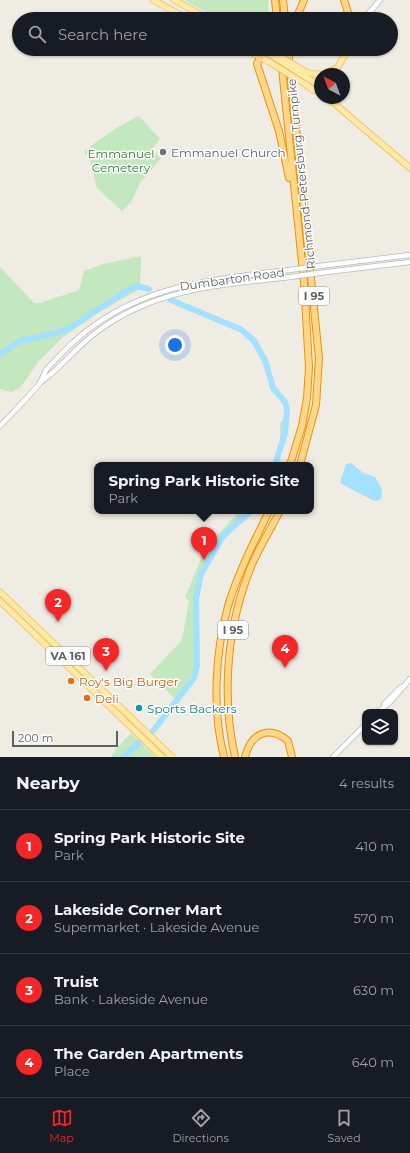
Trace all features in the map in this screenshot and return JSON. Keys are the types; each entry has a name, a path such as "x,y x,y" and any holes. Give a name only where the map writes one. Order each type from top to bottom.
{"highway":[{"path":"275,0 276,12"},
{"path":"283,0 284,12"},
{"path":"299,12 304,0"},
{"path":"344,0 348,12"},
{"name":"Richmond-Petersburg Turnpike","path":"281,56 304,282 309,366 307,398 302,426 291,462"},
{"name":"Richmond-Petersburg Turnpike","path":"289,56 319,358 316,406 301,462"},
{"path":"290,64 292,56"},
{"path":"259,57 257,64 279,132 296,205"},
{"name":"I 95","path":"224,757 218,726 217,680 222,638 228,606 240,573 269,514"},
{"name":"I 95","path":"235,757 227,682 232,639 244,588 250,571 278,514"},
{"path":"245,757 251,743 262,734 271,732 276,733 288,741 292,757"}],"main road":[{"path":"153,0 175,12"},
{"path":"174,0 196,12"},
{"path":"370,12 380,0"},
{"path":"275,56 304,73 314,81"},
{"path":"339,67 344,56"},
{"path":"259,57 314,90"},
{"path":"304,73 314,74"},
{"path":"335,104 410,168"},
{"name":"Dumbarton Road","path":"40,383 46,370 80,336 103,319 135,301 184,284 410,255"},
{"name":"Dumbarton Road","path":"0,426 40,383 52,374 72,352 97,331 120,316 144,304 186,290 410,262"},
{"name":"VA 161","path":"0,592 172,757"},
{"name":"VA 161","path":"0,601 162,757"},
{"path":"381,709 390,702 408,681"},
{"path":"333,757 362,728"}],"green space":[{"path":"184,0 268,0 269,12 206,12"},
{"name":"Emmanuel Cemetery","path":"139,116 160,139 151,150 161,158 140,183 131,202 122,211 97,188 90,160 84,152 110,132"},
{"path":"141,256 140,289 101,311 62,338 38,362 20,388 11,392 0,389 0,267 34,303 40,303 79,290 84,271 104,264"},
{"path":"285,417 286,429 284,442 278,462 275,462 280,447 280,423"},
{"path":"237,514 247,514 223,534 215,543 198,581 195,633 199,666 175,699 150,674 182,640 189,601 185,597 206,547"},
{"path":"131,733 156,757 111,757 116,749"}],"water":[{"path":"351,463 363,473 375,477 382,489 382,498 377,501 372,500 340,483 346,464"}],"waterway":[{"path":"0,354 21,340 66,330 128,290 137,286 149,289"},
{"path":"171,300 242,330 254,341 265,360 273,388 285,402 287,409 285,433 276,462"},
{"path":"153,731 194,678 197,666 196,599 201,574 223,536 248,514"},
{"path":"123,757 139,743"}],"place":[{"name":"Emmanuel Church","path":"163,152"},
{"name":"Spring Park Historic Site","path":"204,560"},
{"name":"Lakeside Corner Mart","path":"58,622"},
{"name":"The Garden Apartments","path":"285,668"},
{"name":"Truist","path":"106,671"},
{"name":"Roy's Big Burger","path":"71,681"},
{"name":"Deli","path":"87,698"},
{"name":"Sports Backers","path":"139,708"}]}
